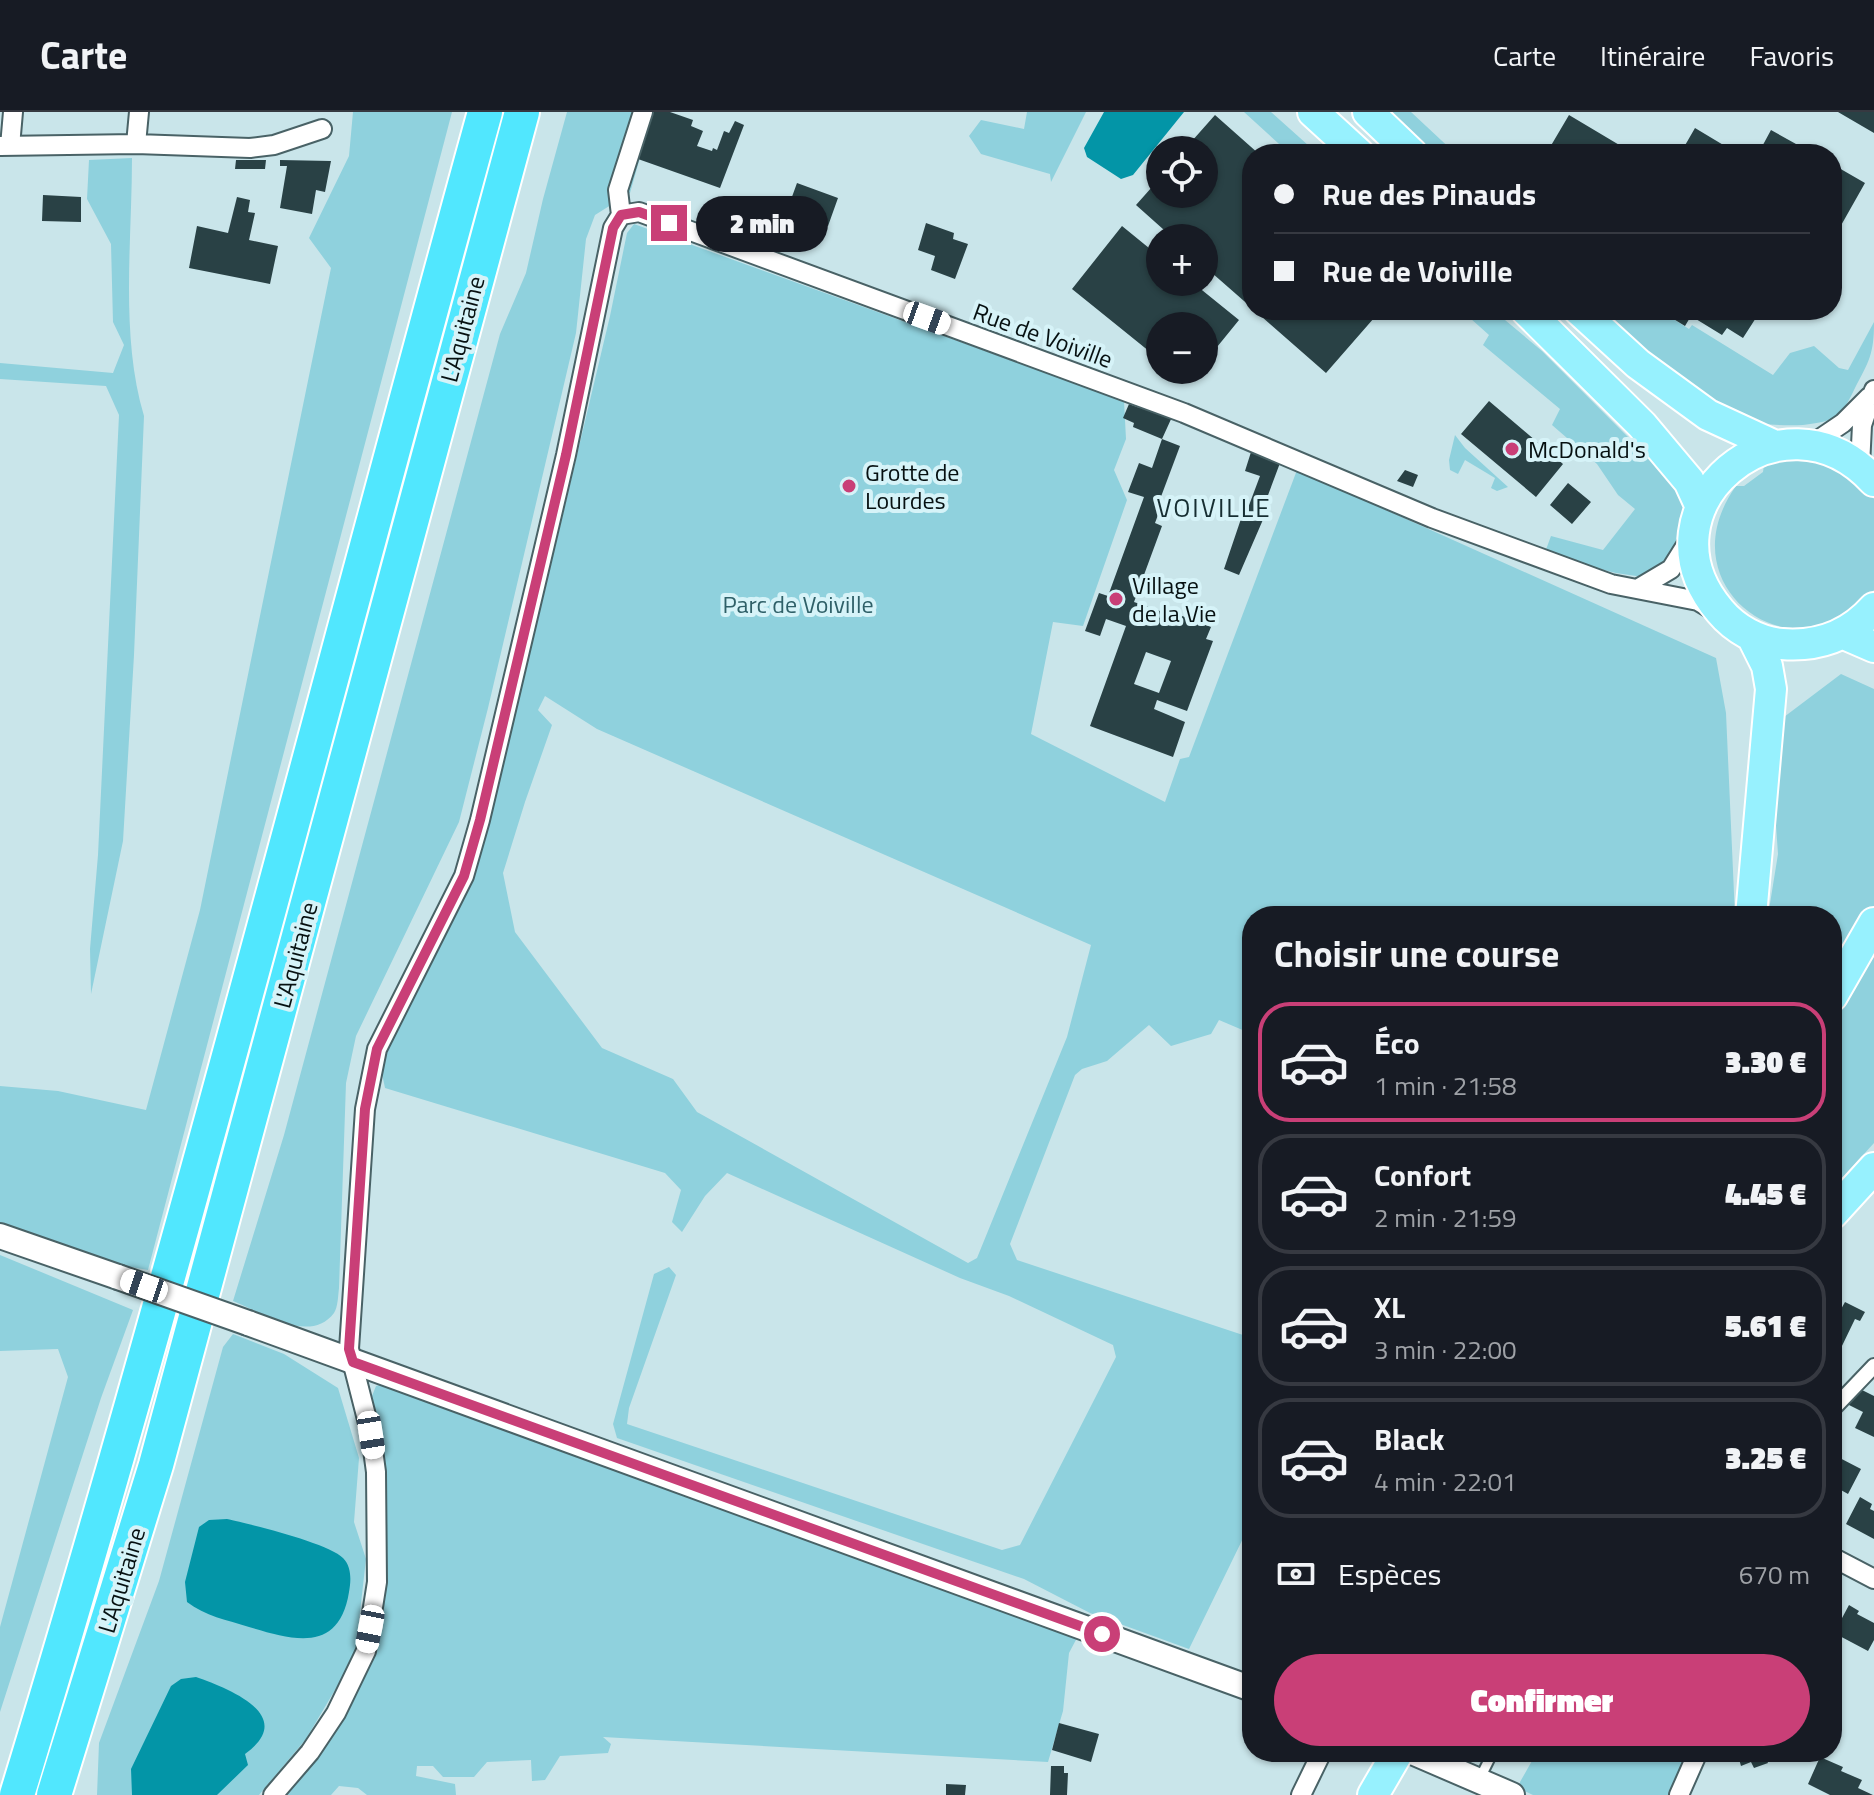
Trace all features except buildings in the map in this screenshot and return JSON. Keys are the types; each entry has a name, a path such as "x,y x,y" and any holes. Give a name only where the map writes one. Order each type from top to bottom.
{"highway":[{"name":"L'Aquitaine","path":"17,1795 186,1221 485,112"},
{"name":"L'Aquitaine","path":"54,1795 156,1465 522,112"}],"main road":[{"path":"1313,112 1348,144"},
{"path":"1368,112 1402,144"},
{"path":"1536,320 1642,425 1689,481 1698,520"},
{"path":"1590,320 1638,364 1708,415 1773,445"},
{"path":"1867,473 1838,452 1812,444 1773,445 1750,453 1729,467 1713,485 1698,520 1694,555 1700,579 1710,599 1725,617 1752,636 1775,644 1799,646 1822,642 1844,634 1874,608"},
{"path":"1844,634 1874,647"},
{"path":"1752,636 1767,666 1771,689 1752,906"},
{"path":"1842,979 1874,923"},
{"path":"1842,1203 1874,1168"}],"street":[{"path":"13,112 5,146 136,144 250,148 274,145 322,129"},
{"path":"136,144 139,112"},
{"path":"273,1795 310,1752 336,1713 366,1651 377,1582 376,1472 349,1349 365,1109 377,1049 464,876 480,820 566,455 617,221 618,190 643,112"},
{"name":"Rue de Voiville","path":"617,221 639,212 1184,413 1432,518 1611,584 1698,601 1725,617"},
{"path":"1812,444 1843,423 1872,392"},
{"path":"1867,473 1862,425 1872,392"},
{"path":"1639,588 1671,569 1698,520"},
{"path":"0,1236 248,1323 1242,1685"},
{"path":"1842,1400 1874,1366"},
{"path":"1842,1562 1874,1579"},
{"path":"1301,1795 1317,1762"},
{"path":"1433,1762 1512,1795"},
{"path":"1679,1795 1694,1762"}],"lane":[{"path":"1473,1781 1486,1762"}],"green space":[{"path":"353,112 452,112 148,1270 68,1256 0,1224 0,1086 58,1091 146,1110 200,910 331,268 309,238 349,156"},
{"path":"567,112 653,112 630,193 595,215 586,239 576,333 459,822 356,1036 346,1083 336,1308 324,1322 312,1326 285,1323 233,1301 284,1135 500,334 526,273"},
{"path":"1027,112 1086,112 1051,182 1050,174 981,154 969,136 981,120 1024,129"},
{"path":"1244,112 1271,112 1307,144 1279,144"},
{"path":"1381,112 1411,112 1445,144 1415,144"},
{"path":"132,158 130,321 132,353 144,416 134,655 123,841 91,994 90,949 98,855 119,415 106,386 0,379 0,363 113,373 124,345 113,322 111,244 87,199 89,160"},
{"name":"Parc de Voiville","path":"634,224 1124,401 1126,439 1114,470 1127,500 1083,626 1053,622 1031,734 1165,802 1180,759 1189,757 1297,470 1716,658 1726,713 1735,906 1242,906 1242,1030 1219,1020 1211,1034 1171,1046 1149,1025 1107,1061 1082,1069 1075,1075 1010,1244 1017,1260 1242,1335 1242,1540 1189,1649 1090,1613 1024,1579 617,1438 613,1424 654,1274 669,1267 676,1275 629,1408 627,1424 1002,1550 1020,1545 1116,1357 1113,1345 1009,1296 960,1278 727,1173 705,1196 682,1232 672,1222 681,1190 665,1173 385,1088 381,1069 386,1049 470,883 507,750 627,233","holes":["545,696 597,729 1091,945 1067,1037 977,1258 968,1263 697,1112 673,1079 602,1048 515,932 503,873 552,725 538,710"]},
{"path":"1472,320 1505,320 1542,351 1651,460 1683,500 1684,522 1670,560 1643,577 1544,555 1551,536 1603,550 1635,509 1618,495 1597,464 1552,425 1560,409 1483,345 1489,335"},
{"path":"1607,320 1675,320 1689,329 1692,325 1773,375 1790,353 1814,346 1839,368 1848,370 1874,322 1870,358 1840,413 1829,420 1803,425 1765,424 1743,419 1685,385"},
{"path":"1455,435 1508,487 1497,491 1491,488 1495,478 1465,460 1458,474 1450,470 1449,460"},
{"path":"1796,457 1823,460 1869,491 1874,499 1874,590 1844,617 1811,628 1779,626 1750,613 1728,590 1716,559 1718,524 1736,486 1744,486 1763,472 1764,465"},
{"path":"1841,674 1874,689 1874,1143 1842,1178 1842,906 1770,906 1778,854 1774,797 1784,717"},
{"path":"0,1255 133,1310 101,1398 0,1712 0,1627 68,1377 58,1349 0,1351"},
{"path":"233,1334 284,1354 338,1388 359,1458 354,1522 366,1559 355,1656 306,1739 259,1795 97,1795 99,1743 159,1581 223,1347"},
{"path":"383,1384 1078,1636 1069,1653 1063,1711 1048,1762 603,1737 611,1744 608,1753 560,1756 545,1780 532,1781 531,1760 487,1762 474,1777 443,1777 433,1766 417,1766 416,1776 455,1784 456,1795 367,1795 358,1788 339,1786 331,1795 282,1795 341,1720 383,1628 386,1483 372,1396 376,1386"},
{"path":"1531,1762 1683,1762 1669,1795 1533,1795 1520,1789 1520,1782"}],"shaded area":[{"path":"1104,112 1184,112 1165,136 1146,136 1146,159 1133,175 1121,179 1087,157 1084,148"},
{"path":"227,1519 306,1540 343,1558 349,1570 350,1588 344,1612 335,1625 325,1634 312,1638 282,1636 216,1617 187,1602 185,1582 199,1527 209,1520"},
{"path":"196,1677 240,1697 262,1716 264,1728 260,1740 245,1754 248,1765 217,1795 132,1795 131,1769 171,1686 181,1679"}],"place":[{"name":"McDonald's","path":"1512,449"},
{"name":"Grotte de Lourdes","path":"849,486"},
{"name":"Village de la Vie","path":"1116,599"}],"district":[{"name":"VOIVILLE","path":"1214,507"}],"route":[{"path":"669,223 639,212 621,215 613,228 566,455 464,876 377,1049 365,1109 349,1349 353,1362 1102,1634"}]}
